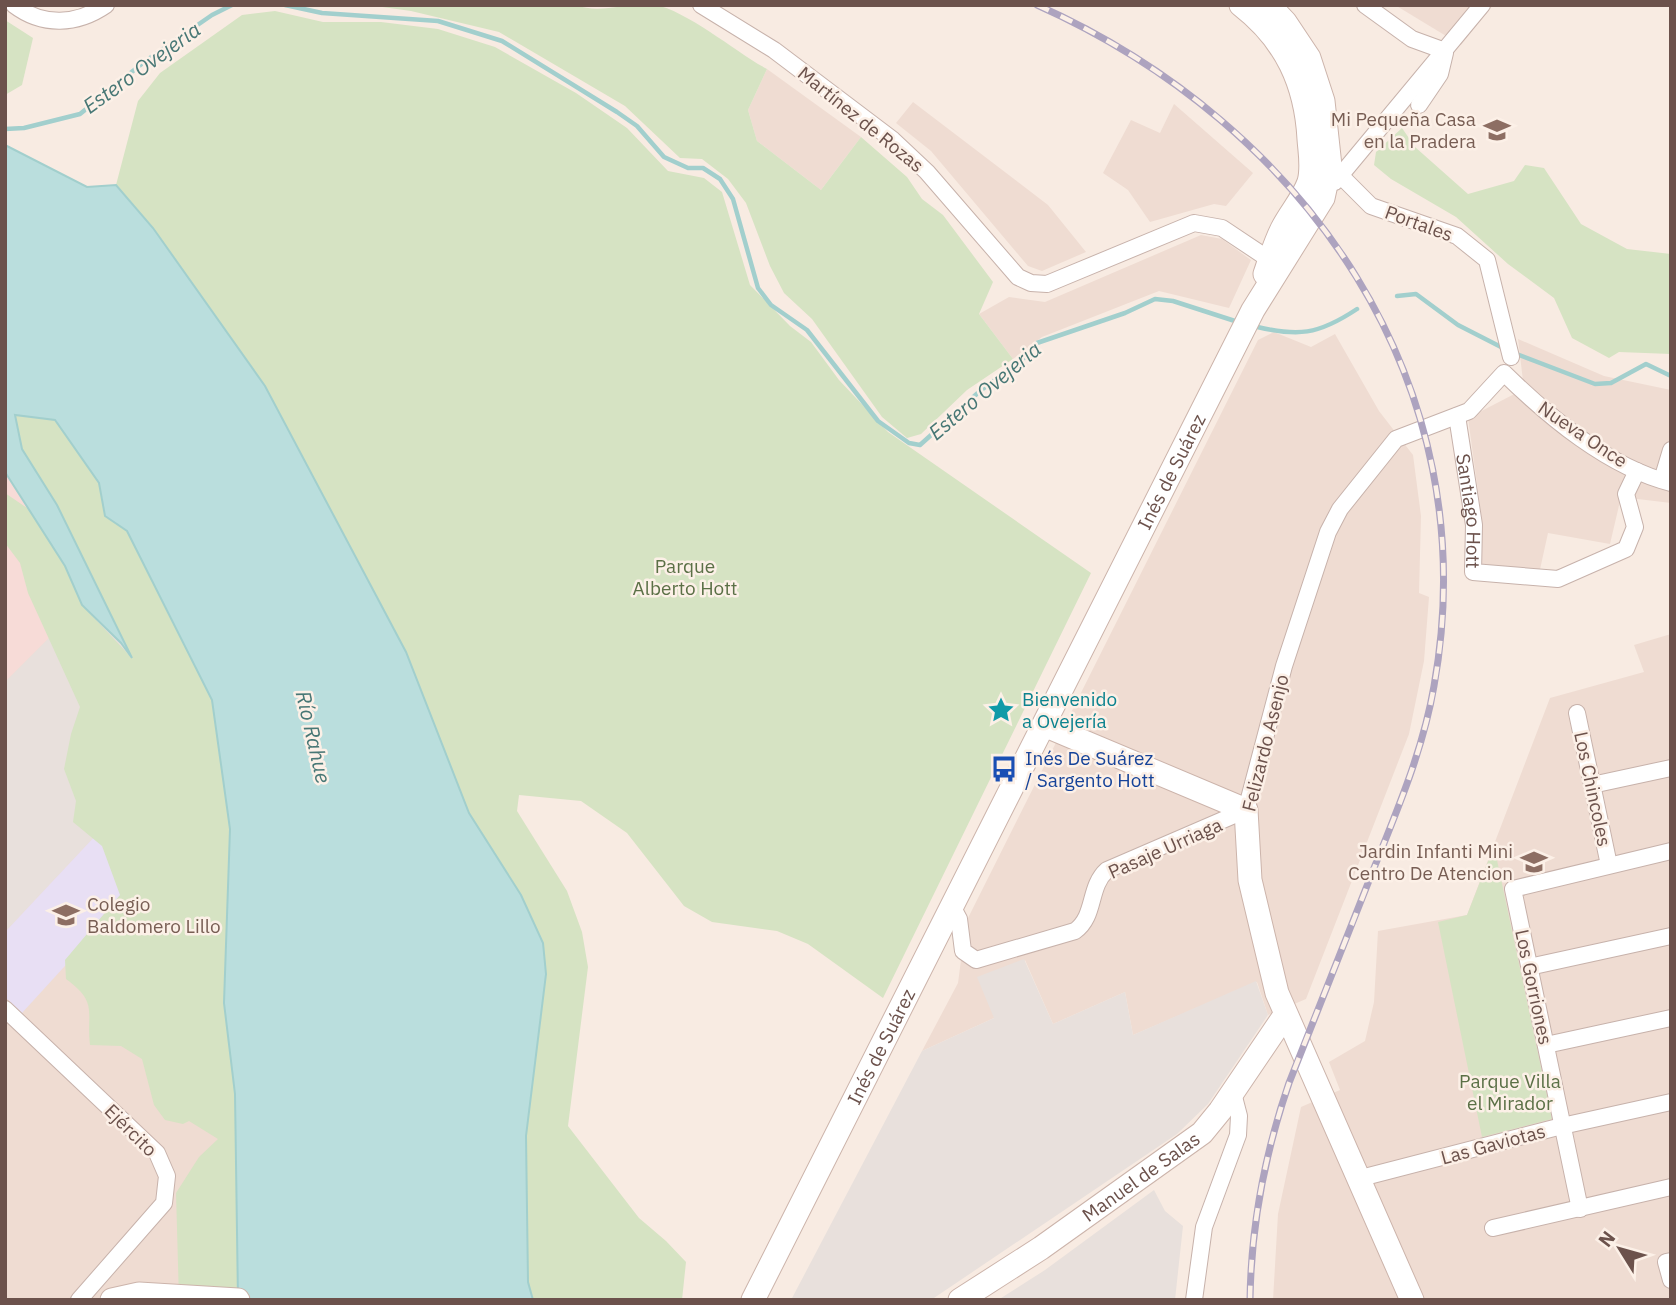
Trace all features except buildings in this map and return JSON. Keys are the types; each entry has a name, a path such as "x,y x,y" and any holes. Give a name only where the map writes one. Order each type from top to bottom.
{"main road":[{"name":"Inés de Suárez","path":"1241,5 1264,26 1291,62 1308,120 1311,165 1308,183 1282,230 1253,310"},
{"name":"Inés de Suárez","path":"753,1300 1009,795 1033,762 1048,725 1075,680 1090,633 1253,310 1323,198 1330,166 1318,85 1302,46 1269,5"},
{"path":"1048,725 1246,810"},
{"name":"Felizardo Asenjo","path":"1246,810 1252,890 1269,965 1285,1015 1412,1300"},
{"name":"Manuel de Salas","path":"960,1300 1182,1149 1212,1123 1285,1015"},
{"path":"112,1300 139,1294 178,1294 238,1300"}],"street":[{"path":"15,5 30,15 54,22 81,19 106,5"},
{"name":"Martínez de Rozas","path":"701,5 774,50 910,154 1010,269 1031,283 1046,284 1194,223 1207,223 1222,228 1270,260"},
{"path":"1365,5 1412,39 1445,51"},
{"path":"1323,198 1482,5"},
{"path":"1419,105 1440,74 1445,51"},
{"name":"Portales","path":"1340,175 1371,206 1457,236 1487,260 1510,351"},
{"name":"Felizardo Asenjo","path":"1246,810 1284,666 1334,519 1396,439 1469,411 1504,373"},
{"name":"Nueva Once","path":"1504,373 1537,404 1611,456 1637,471 1666,481"},
{"name":"Santiago Hott","path":"1457,416 1474,525 1473,572 1558,579 1626,549 1635,527 1626,494 1637,471"},
{"path":"1666,481 1671,450"},
{"name":"Los Chincoles","path":"1577,713 1608,864"},
{"path":"1592,785 1671,768"},
{"name":"Pasaje Urriaga","path":"952,906 959,919 963,951 971,959 1075,931 1086,920 1094,886 1107,870 1246,810"},
{"path":"1608,864 1671,851"},
{"name":"Los Gorriones","path":"1580,1209 1513,889 1608,864"},
{"path":"1529,967 1671,936"},
{"name":"Ejército","path":"5,1009 157,1153 167,1176 164,1203 79,1300"},
{"path":"1546,1045 1671,1018"},
{"path":"1194,1300 1204,1227 1238,1135 1239,1116 1233,1093"},
{"name":"Las Gaviotas","path":"1357,1179 1562,1126 1671,1102"},
{"path":"1493,1228 1671,1187"},
{"path":"1668,1261 1671,1280"}],"shaded area":[{"path":"1395,5 1493,5 1461,45"},
{"path":"767,69 861,137 821,190 757,141 748,110"},
{"path":"913,102 1048,205 1086,252 1042,271 1028,266 931,151 896,123"},
{"path":"1174,104 1253,173 1226,206 1214,204 1150,222 1128,190 1103,173 1131,120 1160,133"},
{"path":"1201,235 1222,239 1251,260 1229,308 1159,291 1042,337 1013,359 979,314 1009,297 1045,302"},
{"path":"1274,332 1311,347 1335,334 1379,411 1413,455 1421,516 1419,593 1429,597 1424,661 1409,734 1306,999 1268,1015 1257,982 1133,1035 1125,992 1053,1024 1025,960 994,1018 922,1051 958,983 966,922 1258,340"},
{"path":"1518,339 1604,376 1671,390 1671,503 1621,497 1610,544 1548,533 1539,574 1476,566 1482,520 1468,418 1524,389"},
{"path":"5,472 212,700 238,1300 5,1300"},
{"path":"5,472 33,512 82,605 5,682"},
{"path":"82,605 121,643 132,658 111,819 5,932 5,682"},
{"path":"1671,634 1671,1300 1273,1300 1278,1214 1301,1107 1340,1090 1329,1062 1365,1041 1374,1002 1378,931 1467,915 1550,698 1644,672 1634,645"},
{"name":"Colegio Baldomero Lillo","path":"111,819 127,898 22,1013 5,997 5,932"},
{"path":"1024,959 1053,1024 1125,992 1133,1035 1256,981 1268,1015 1208,1104 1177,1134 931,1300 791,1300 922,1051 994,1018 977,977"},
{"path":"1154,1190 1165,1211 1183,1226 1175,1300 998,1300 1045,1270"}],"green space":[{"path":"645,4 667,9 696,23 767,69 748,110 757,141 821,190 861,137 907,177 922,199 943,215 993,282 979,314 1013,359 967,390 921,434 907,438 882,417 812,319 784,293 770,266 746,203 728,179 702,159 680,158 625,106 499,32 411,11 368,5 576,5 595,9"},
{"name":"Parque Alberto Hott","path":"275,11 323,22 381,22 438,29 495,47 576,93 627,128 668,171 704,178 722,192 750,285 790,326 811,342 839,380 888,432 1091,573 883,998 808,944 777,931 712,922 684,906 627,833 581,801 519,795 517,811 567,891 582,932 588,967 568,1126 639,1218 686,1262 682,1300 533,1300 528,1282 526,1136 546,974 543,943 521,895 469,813 406,652 265,386 153,228 116,185 138,101 160,73 242,15"},
{"path":"5,20 33,38 22,85 5,95"},
{"path":"1402,128 1415,147 1468,194 1514,181 1525,165 1544,168 1581,224 1627,249 1671,254 1671,354 1619,352 1609,358 1572,338 1554,298 1508,264 1456,217 1391,179 1374,165 1376,152"},
{"path":"14,414 55,420 100,483 105,516 127,531 212,700 230,829 224,1003 235,1094 238,1300 179,1300 176,1193 199,1157 218,1139 189,1121 183,1124 165,1120 154,1105 142,1059 121,1046 90,1045 87,1002 66,979 65,960 120,895 102,846 73,822 76,801 64,769 80,707 28,593 20,563 5,543 5,493 33,512 65,566 82,605 130,656 57,505 22,449"},
{"name":"Parque Villa el Mirador","path":"1494,846 1552,1119 1482,1137 1438,922 1467,915"}],"water":[{"name":"Río Rahue","path":"5,145 87,187 116,185 153,228 265,386 406,652 469,813 521,895 543,943 546,974 526,1136 528,1282 533,1300 238,1300 235,1094 224,1003 230,829 212,700 127,531 105,516 99,483 55,420 15,415 22,449 57,505 132,658 121,643 82,605 65,566 5,472"}],"waterway":[{"name":"Estero Ovejeria","path":"5,129 24,128 80,114 144,62 212,15 232,5"},
{"name":"Estero Ovejeria","path":"285,5 322,13 438,21 502,41 637,126 664,157 688,168 703,168 720,179 733,199 758,288 771,305 807,330 878,421 909,443 920,445 980,391 1027,356 1037,343 1125,313 1155,299 1173,301 1238,322"},
{"name":"Estero Ovejeria","path":"1397,296 1416,294 1458,325 1503,348"},
{"name":"Estero Ovejeria","path":"1253,326 1283,332 1307,331 1331,324 1357,309"},
{"name":"Estero Ovejeria","path":"1514,353 1595,384 1611,383 1646,364 1671,376"}],"railway":[{"path":"1037,5 1134,56 1220,120 1295,194 1357,277 1403,369 1433,469 1443,575 1434,686 1429,710 1401,801 1280,1109 1256,1217 1250,1300"}],"place":[{"name":"Mi Pequeña Casa en la Pradera","path":"1497,130"},
{"name":"Bienvenido a Ovejería","path":"1001,710"},
{"name":"Inés De Suárez / Sargento Hott","path":"1004,769"},
{"name":"Jardin Infanti Mini Centro De Atencion","path":"1534,862"},
{"name":"Colegio Baldomero Lillo","path":"66,915"}]}
